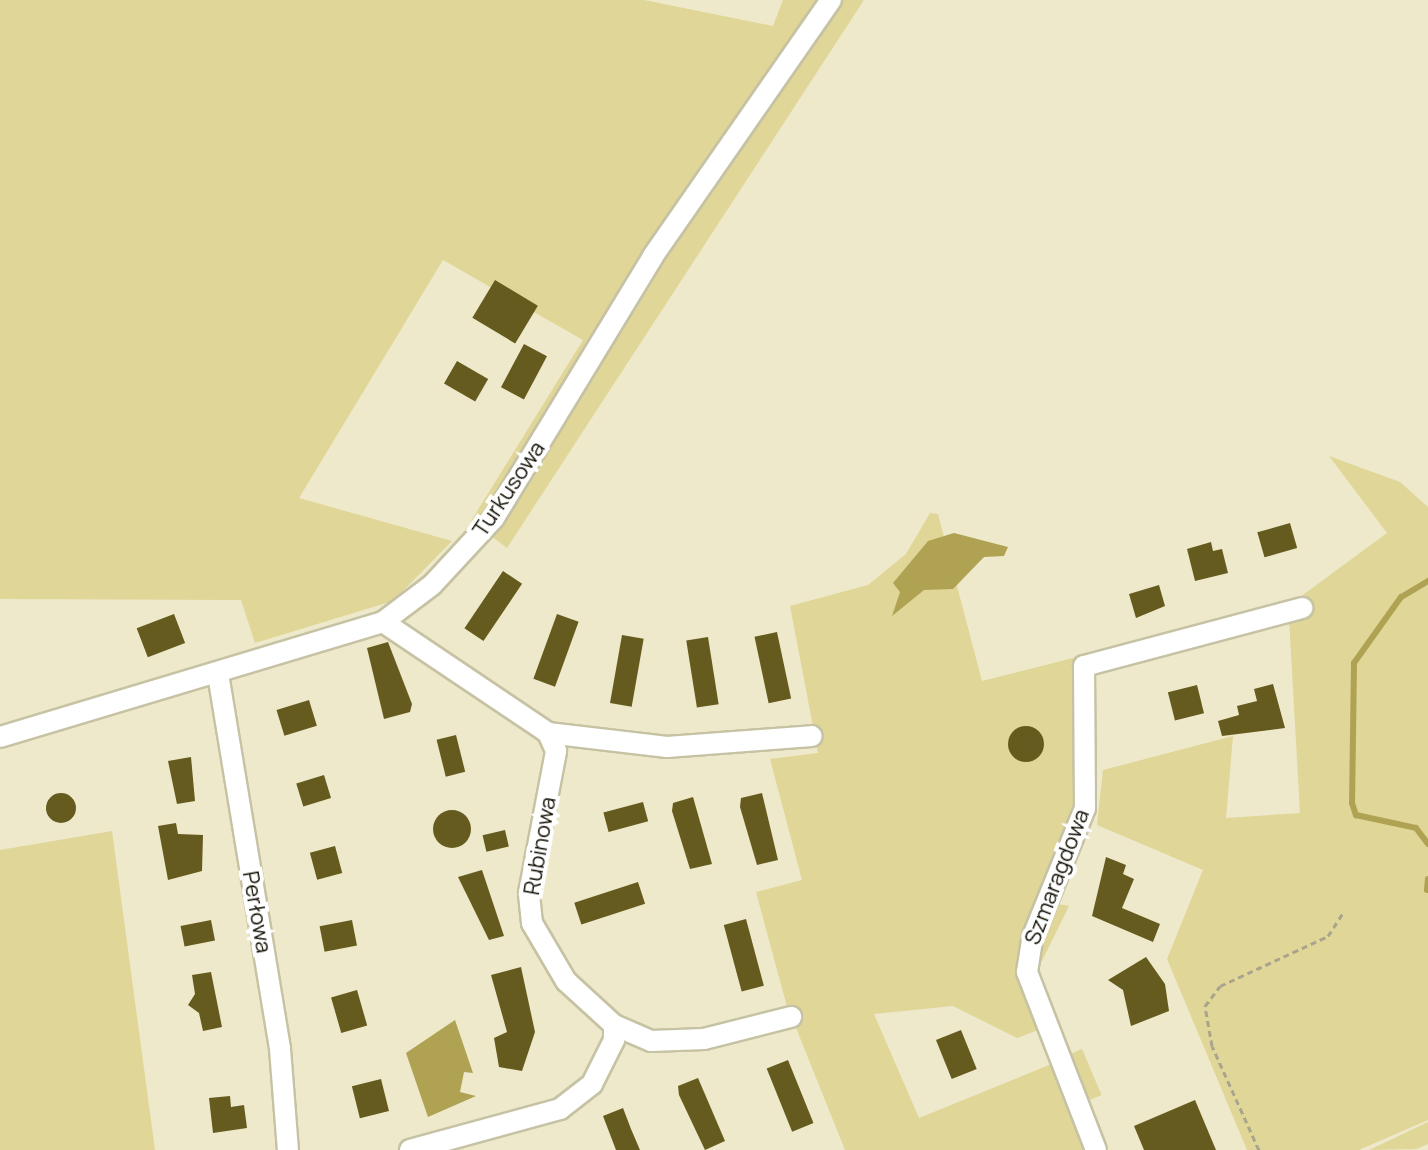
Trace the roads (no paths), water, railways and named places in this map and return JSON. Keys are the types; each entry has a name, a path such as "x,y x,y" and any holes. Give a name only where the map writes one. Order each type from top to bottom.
{"street":[{"name":"Turkusowa","path":"0,737 383,622 432,585 494,518 653,256 831,0"},
{"name":"Szmaragdowa","path":"1096,1150 1042,1023 1027,959 1085,808 1084,666 1302,608"},
{"path":"383,622 548,733 667,747 812,736"},
{"name":"Perłowa","path":"218,674 280,1049 288,1150"},
{"name":"Rubinowa","path":"548,733 556,751 529,893 532,923 566,981 614,1025 651,1041 704,1039 791,1017"},
{"path":"410,1150 560,1109 602,1069 614,1025"}],"waterway":[{"path":"1428,581 1401,597 1354,663 1352,803 1356,815 1416,828 1428,844"},
{"path":"1427,890 1428,879"}]}
